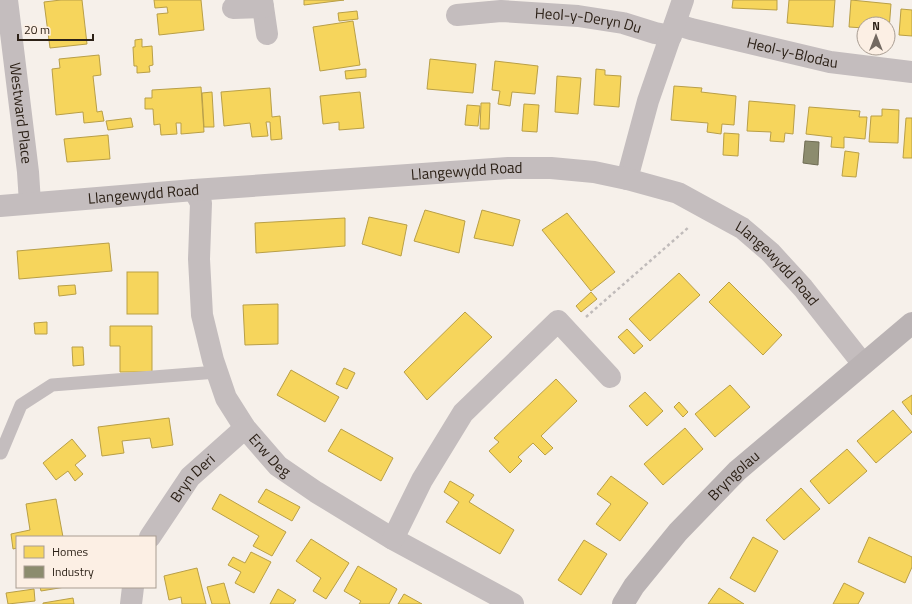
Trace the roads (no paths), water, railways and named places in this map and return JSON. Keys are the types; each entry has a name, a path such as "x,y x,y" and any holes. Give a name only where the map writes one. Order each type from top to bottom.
{"street":[{"name":"Westward Place","path":"7,0 28,172 30,203"},
{"path":"627,179 648,102 683,0"},
{"path":"233,8 263,3 267,34"},
{"name":"Heol-y-Deryn Du","path":"457,15 501,6 623,23 655,33 673,30"},
{"name":"Heol-y-Blodau","path":"673,30 691,29 830,62 912,72"},
{"name":"Llangewydd Road","path":"0,206 194,190 508,168 551,168 594,172 627,179 678,193 742,228 770,252 803,288 863,364"},
{"name":"Erw Deg","path":"194,190 201,203 199,258 202,315 213,360 226,398 245,428 278,466 316,492 393,539 513,604"},
{"path":"393,539 422,480 463,413 557,321 610,377"},
{"name":"Bryngolau","path":"623,604 634,586 678,532 737,472 912,322"},
{"name":"Bryn Deri","path":"151,536 190,477 245,428"},
{"path":"131,604 133,588"}],"lane":[{"path":"1,453 21,405 52,385 217,372"}]}
